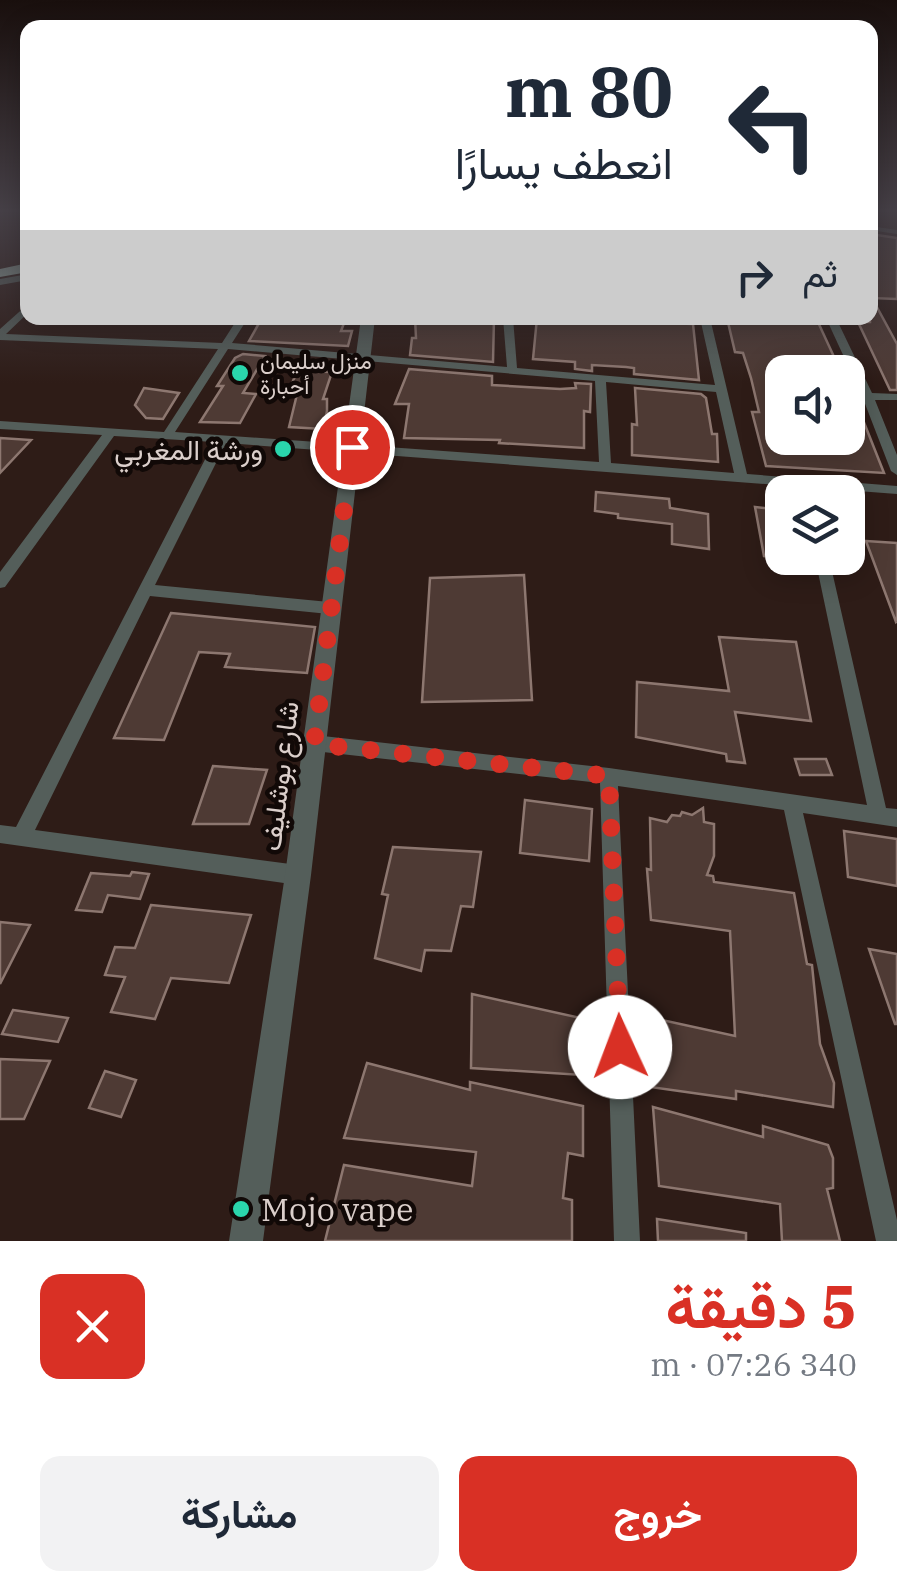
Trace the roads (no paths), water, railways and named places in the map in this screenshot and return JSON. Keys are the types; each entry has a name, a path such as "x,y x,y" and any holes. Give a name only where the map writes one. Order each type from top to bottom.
{"street":[{"path":"0,336 20,315"},
{"path":"167,436 239,325"},
{"name":"شارع بوشليف","path":"246,1241 298,875 367,325"},
{"path":"509,325 512,369"},
{"path":"707,325 740,477"},
{"path":"834,325 897,471"},
{"path":"0,336 365,356 721,389"},
{"path":"600,378 606,467"},
{"path":"868,396 897,398"},
{"path":"0,425 352,447 765,481"},
{"path":"0,583 111,431"},
{"path":"21,837 222,438"},
{"path":"865,489 897,490"},
{"path":"314,744 609,776 888,817 826,575"},
{"path":"145,590 329,608"},
{"path":"609,776 628,1241"},
{"path":"791,800 889,1241"},
{"path":"0,834 298,875"}],"place":[{"name":"منزل سليمان أحبارة","path":"240,373"},
{"name":"ورشة المغربي","path":"283,449"},
{"name":"Mojo vape","path":"241,1209"}]}
